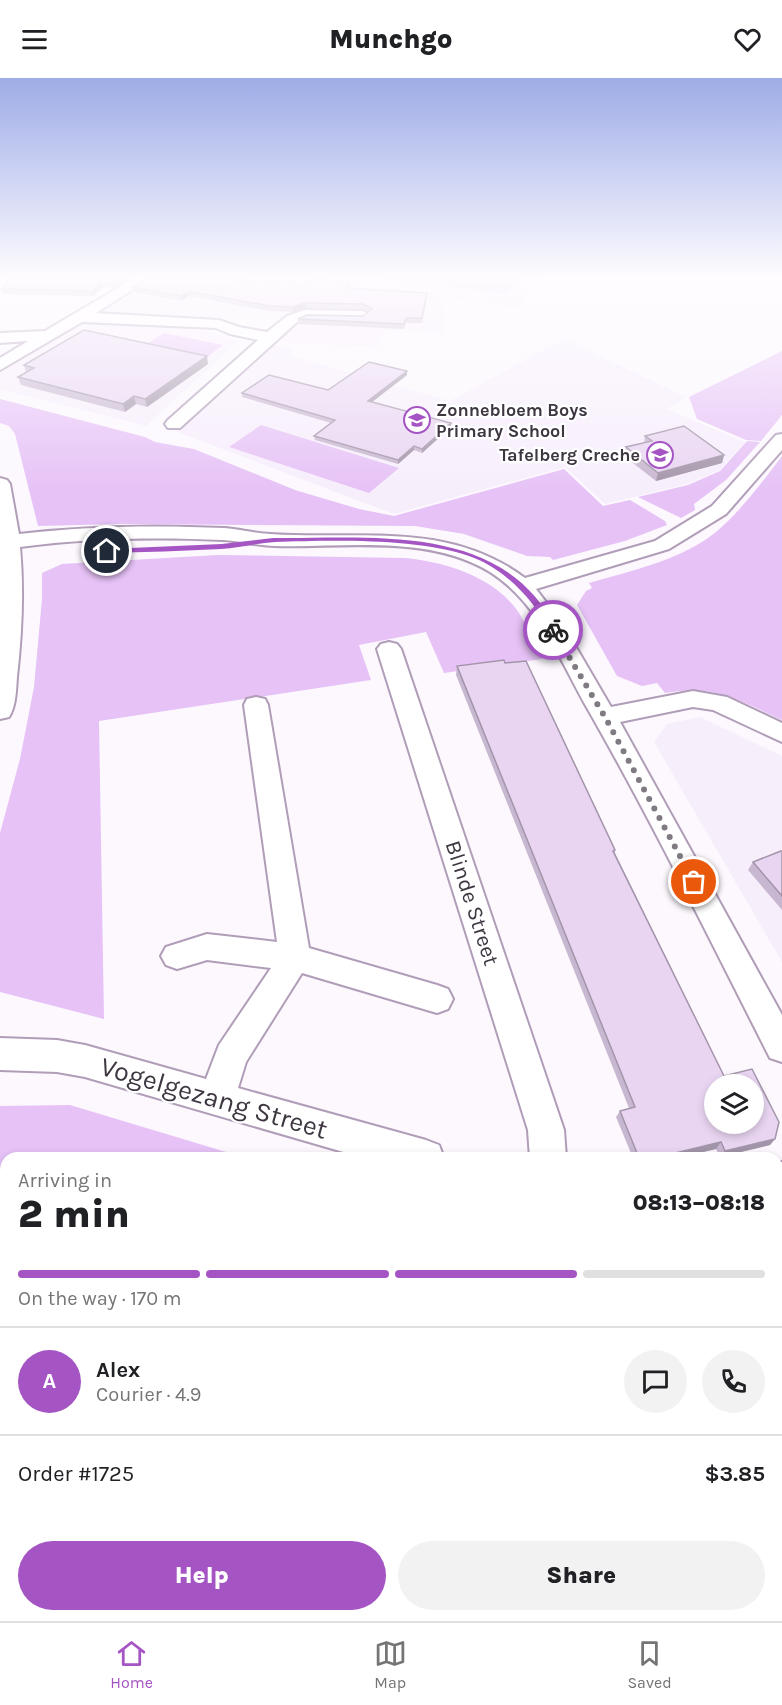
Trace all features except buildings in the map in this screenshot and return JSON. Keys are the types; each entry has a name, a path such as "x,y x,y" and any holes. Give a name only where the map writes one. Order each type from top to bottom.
{"street":[{"path":"0,365 28,348"},
{"path":"174,424 256,348"},
{"path":"240,364 257,368"},
{"path":"522,586 662,544 719,510 782,439"},
{"path":"0,484 6,552 9,658 0,711"},
{"path":"6,552 90,552 222,547 273,540 394,541 429,545 473,555 496,568 522,586 545,614 605,717 782,1047"},
{"name":"Blinde Street","path":"389,649 546,1130 549,1152"},
{"path":"605,717 693,699 718,703 782,733"},
{"path":"217,1098 231,1056 295,957 256,705"},
{"path":"177,956 207,947 295,957 437,999"},
{"name":"Vogelgezang Street","path":"0,1054 66,1058 405,1152"}],"shaded area":[{"path":"41,348 231,348 146,426 0,389 0,373"},
{"path":"153,348 219,348 204,359"},
{"name":"Zonnebloem Boys Primary School","path":"267,348 293,348 291,356 450,401 547,348 583,348 686,397 667,409 745,442 719,470 687,484 605,504 565,467 394,514 175,431"},
{"path":"782,351 782,415 761,441 746,440 697,419 689,397"},
{"path":"0,399 145,437 155,442 194,449 295,490 359,509 394,516 564,469 603,506 630,500 665,521 667,525 625,541 553,560 550,557 527,556 464,534 415,526 119,524 38,526 15,434 9,426 0,423"},
{"path":"261,425 399,468 369,493 229,447"},
{"path":"747,441 760,442 726,480 694,504 695,510 681,518 638,497 688,485 720,471"},
{"path":"782,456 782,720 739,700 712,692 665,693 657,683 642,686 617,676 577,605 586,591 592,588 589,583 655,564 702,542 734,515"},
{"path":"218,555 405,558 453,568 483,581 509,600 522,618 542,659 444,673 426,632 359,645 371,680 99,721 104,1019 0,992 0,833 20,759 34,687 42,599 42,573 62,564"},
{"path":"700,717 782,756 782,962 654,742 667,724"},
{"path":"70,1105 226,1152 0,1152 0,1106"}],"way so far":[{"path":"553,630 605,717 694,882"}],"place":[{"name":"Zonnebloem Boys Primary School","path":"417,420"},
{"name":"Tafelberg Creche","path":"660,455"}],"route":[{"path":"107,551 222,547 273,540 394,541 429,545 473,555 496,568 522,586 545,614 553,630"}]}
